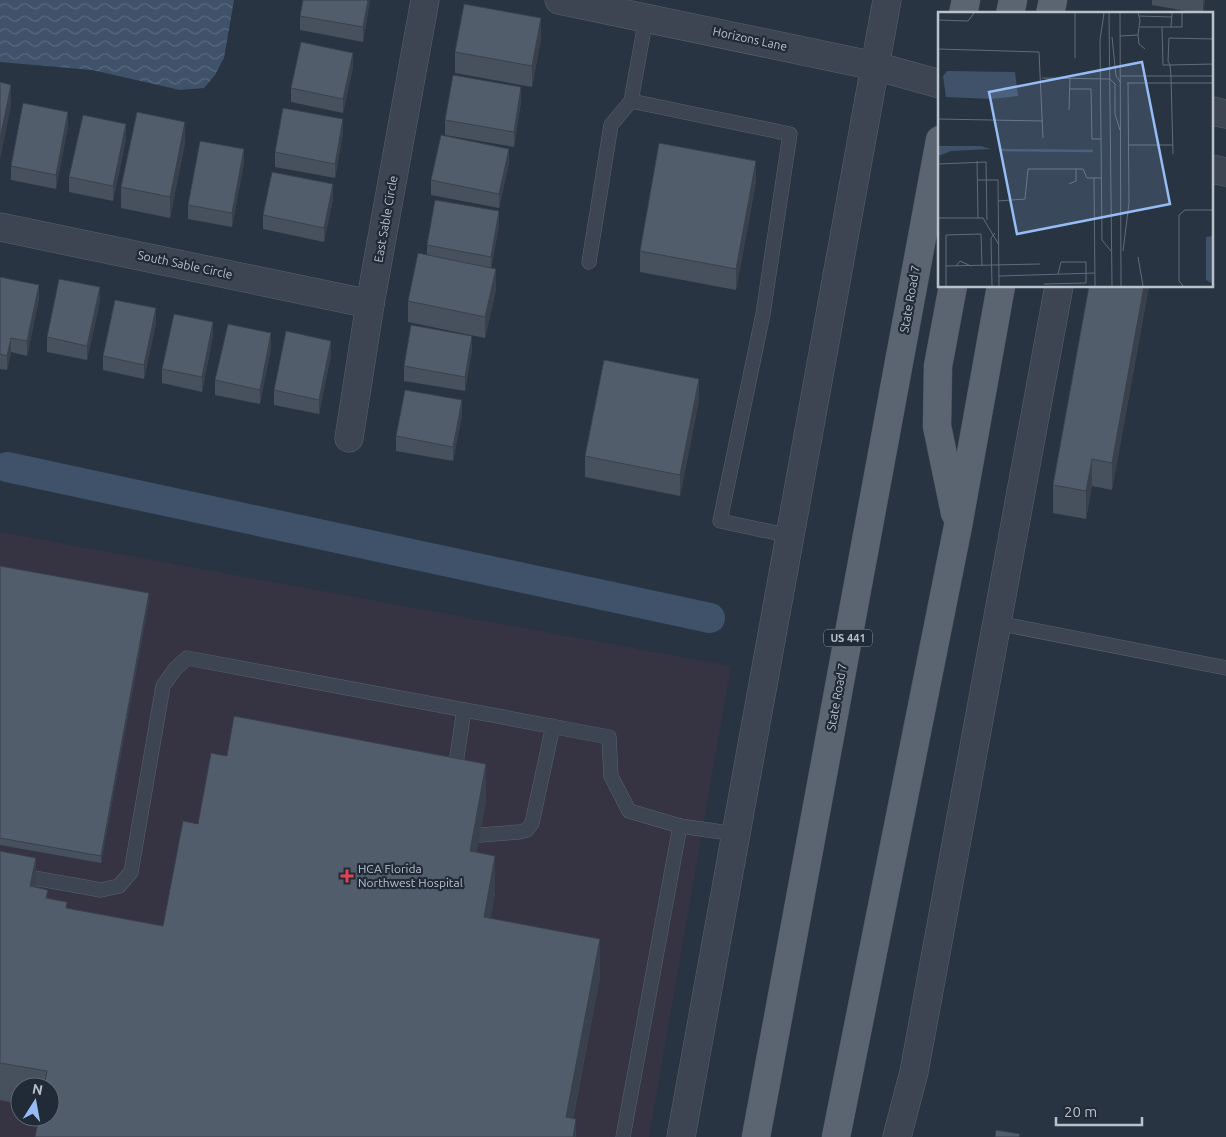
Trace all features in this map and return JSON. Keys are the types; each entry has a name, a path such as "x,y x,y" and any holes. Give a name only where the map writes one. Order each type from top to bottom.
{"main road":[{"name":"State Road 7","path":"756,1137 938,151"},
{"path":"953,288 938,366 937,426 958,526"},
{"path":"836,1137 958,526 1001,288"}],"street":[{"name":"East Sable Circle","path":"349,438 370,304 425,0"},
{"name":"Horizons Lane","path":"559,0 875,66 938,83"},
{"path":"681,1137 887,0"},
{"name":"South Sable Circle","path":"0,226 370,304"},
{"path":"897,1137 914,1072 1059,288"}],"lane":[{"path":"589,262 612,125 631,101 646,18"},
{"path":"631,101 790,134 763,314 720,521 790,536"},
{"path":"997,623 1226,668"},
{"path":"0,872 100,890 119,886 131,872 163,686 175,669 187,658 610,737 611,776 629,810 680,826 736,834"},
{"path":"452,788 464,710"},
{"path":"480,835 519,832 527,830 532,824 553,726"},
{"path":"623,1137 680,826"}],"shaded area":[{"name":"HCA Florida Northwest Hospital","path":"0,532 731,666 649,1137 0,1137"}],"water":[{"path":"0,0 234,0 224,58 215,75 204,88 180,90 92,70 0,62"}],"building":[{"path":"303,0 368,0 363,27 300,16"},
{"path":"464,4 541,18 532,66 455,52"},
{"path":"301,42 353,53 343,99 291,88"},
{"path":"453,75 521,87 514,132 445,120"},
{"path":"0,82 11,85 0,139"},
{"path":"23,103 68,112 56,175 11,166"},
{"path":"283,108 343,119 335,164 275,152"},
{"path":"137,112 185,122 170,197 121,187"},
{"path":"83,115 126,124 113,186 69,177"},
{"path":"441,135 509,149 499,194 431,180"},
{"path":"200,141 244,149 232,213 188,205"},
{"path":"659,143 756,161 736,269 640,251"},
{"path":"272,172 333,184 324,228 263,215"},
{"path":"435,200 499,211 491,257 427,245"},
{"path":"418,253 496,269 485,317 408,301"},
{"path":"0,277 39,285 27,341 11,338 7,356 0,354"},
{"path":"59,279 100,287 87,346 47,337"},
{"path":"1089,288 1144,288 1112,463 1092,459 1086,491 1053,485"},
{"path":"115,300 156,308 144,365 103,356"},
{"path":"174,314 213,322 202,377 162,369"},
{"path":"228,324 271,333 260,390 215,380"},
{"path":"411,325 472,336 465,377 404,366"},
{"path":"286,331 331,341 319,400 274,390"},
{"path":"604,360 699,379 680,475 585,456"},
{"path":"405,390 462,400 453,447 396,436"},
{"path":"0,566 149,593 101,856 0,838"},
{"path":"234,716 486,764 470,851 495,856 484,917 600,939 566,1117 576,1119 573,1137 35,1137 37,1127 60,1127 60,1077 46,1077 47,1071 0,1063 0,851 36,858 30,886 48,890 46,898 67,902 66,908 163,926 183,821 198,824 211,753 227,756"},
{"path":"996,1130 1020,1134 1019,1137 995,1137"}],"waterway":[{"path":"7,467 710,618"}],"place":[{"name":"HCA Florida Northwest Hospital","path":"347,876"}]}
